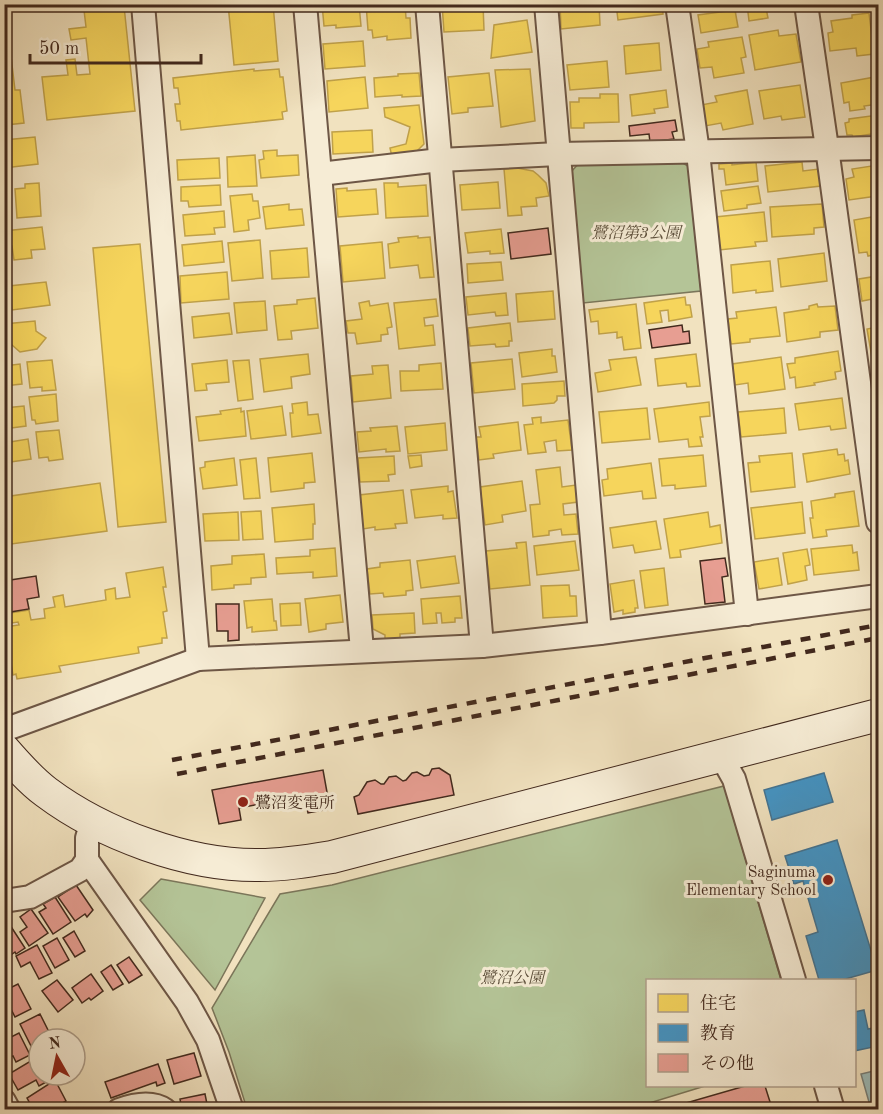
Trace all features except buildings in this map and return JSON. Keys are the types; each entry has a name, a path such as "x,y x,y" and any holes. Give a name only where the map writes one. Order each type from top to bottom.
{"street":[{"path":"143,4 198,659"},
{"path":"305,4 362,650"},
{"path":"427,4 482,646"},
{"path":"546,4 600,633"},
{"path":"677,4 698,152 747,614"},
{"path":"806,4 879,522"},
{"path":"320,174 440,160 558,154 879,148"},
{"path":"4,730 198,659 482,646 600,633 879,596"},
{"path":"4,750 46,792 92,821 144,844 178,854 213,861 257,865 295,863 332,857 879,715"},
{"path":"721,756 734,779 793,979"},
{"path":"4,901 30,897 80,870 87,860 87,838 92,821"},
{"path":"87,860 187,1002 208,1040 232,1110"},
{"path":"826,1087 833,1110"},
{"path":"4,1101 9,1110"},
{"path":"119,1110 135,1105 159,1106 165,1110"}],"green space":[{"name":"鷺沼第3公園","path":"674,158 688,166 701,291 583,303 571,172 580,162"},
{"name":"鷺沼公園","path":"724,786 781,979 646,979 646,1087 702,1087 630,1109 247,1109 212,1008 280,894 332,885"},
{"path":"161,879 265,898 215,990 140,900"}],"water":[{"path":"878,1070 878,1109 871,1109 861,1074"}],"railway":[{"path":"172,760 878,625"},
{"path":"177,774 878,638"}],"place":[{"name":"鷺沼変電所","path":"243,802"},
{"name":"Saginuma Elementary School","path":"828,880"}]}
